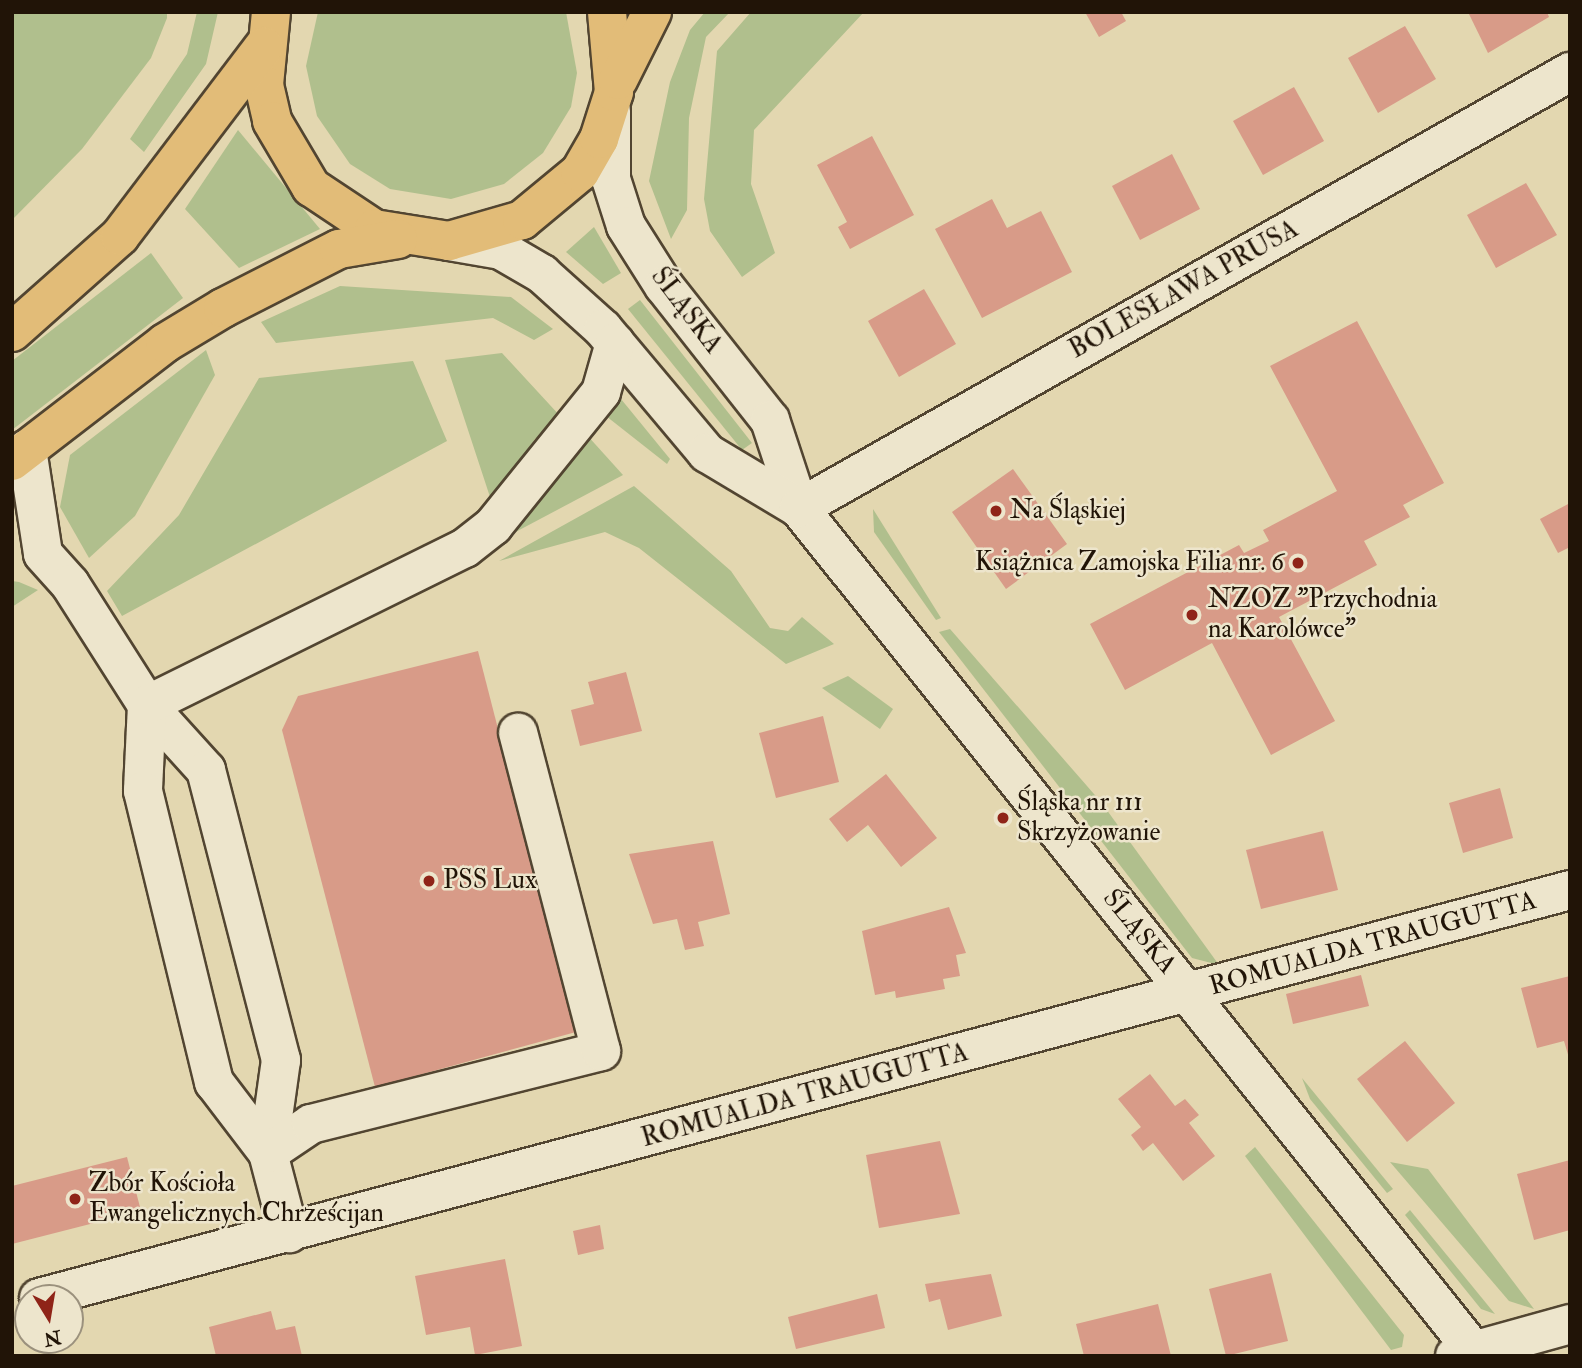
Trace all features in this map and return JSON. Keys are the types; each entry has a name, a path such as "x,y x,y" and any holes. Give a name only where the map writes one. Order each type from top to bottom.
{"main road":[{"path":"607,12 613,97"},
{"path":"20,455 165,343 223,307 339,249 368,240 449,241 487,235 554,199 580,172 652,12"},
{"path":"267,29 272,121 295,167 340,212 411,240"},
{"path":"12,332 120,236 267,29"}],"street":[{"name":"BOLESŁAWA PRUSA","path":"799,508 1570,72"},
{"name":"ŚLĄSKA","path":"613,97 607,154 626,226 664,286 770,420 799,508"},
{"name":"ŚLĄSKA","path":"449,241 517,257 615,343 707,453 799,508 1188,993 1469,1354"},
{"path":"147,705 465,548 493,526 601,392 615,343"},
{"path":"20,455 28,552 71,584 147,705 206,770 281,1060 268,1153"},
{"path":"147,705 142,791 214,1082 268,1153 289,1233"},
{"path":"268,1153 311,1124 601,1051 519,733"},
{"name":"ROMUALDA TRAUGUTTA","path":"84,1286 1570,890"},
{"path":"1469,1354 1570,1324"}],"green space":[{"path":"12,12 167,12 167,18 151,58 82,149 12,220"},
{"path":"197,12 218,12 206,64 144,152 130,139 187,54"},
{"path":"318,12 566,12 577,73 571,107 543,153 504,184 451,199 390,189 350,164 317,116 306,66"},
{"path":"705,12 730,12 706,37 689,118 687,210 671,239 649,181 670,82 690,30"},
{"path":"751,12 864,12 754,130 751,184 775,253 742,277 710,231 704,199 717,51"},
{"path":"238,130 320,229 239,268 185,209"},
{"path":"594,227 621,273 603,284 566,252"},
{"path":"151,253 183,298 12,430 12,361"},
{"path":"340,286 511,297 553,329 534,340 493,318 276,343 261,322"},
{"path":"640,300 752,443 742,450 628,309"},
{"path":"206,350 215,375 135,516 89,558 60,507 70,455"},
{"path":"502,353 561,417 535,439 491,500 445,360"},
{"path":"413,361 447,441 122,616 107,591 179,515 259,378"},
{"path":"621,399 670,459 667,464 606,416"},
{"path":"586,434 623,475 493,544"},
{"path":"634,486 731,571 770,628 788,631 802,617 834,644 786,664 639,548 605,532 499,561"},
{"path":"873,509 941,618 936,620 874,532"},
{"path":"12,581 19,582 38,590 12,607"},
{"path":"950,629 1101,802 1219,965 1192,958 939,632"},
{"path":"848,676 893,709 880,729 822,688"},
{"path":"1302,1078 1393,1189 1387,1193 1310,1099"},
{"path":"1255,1147 1404,1335 1402,1347 1391,1350 1245,1156"},
{"path":"1390,1162 1428,1169 1534,1309 1509,1301"},
{"path":"1410,1210 1495,1314 1481,1309 1405,1215"}],"building":[{"path":"1085,12 1121,12 1126,21 1099,37"},
{"path":"1468,12 1547,12 1549,17 1488,53"},
{"path":"1405,26 1436,79 1378,113 1348,58"},
{"path":"1294,87 1324,141 1263,175 1233,121"},
{"path":"872,136 914,215 850,249 838,227 847,222 817,165"},
{"path":"1172,154 1200,209 1140,240 1112,186"},
{"path":"1526,183 1557,235 1496,268 1467,215"},
{"path":"992,199 1007,228 1041,211 1072,272 982,318 935,229"},
{"path":"924,289 956,344 899,377 868,321"},
{"path":"1357,321 1444,483 1403,505 1410,517 1364,541 1377,565 1279,617 1335,721 1271,755 1212,643 1125,690 1090,624 1239,545 1244,553 1269,541 1263,530 1337,491 1270,366"},
{"path":"1013,469 1067,544 1006,589 952,512"},
{"path":"1570,503 1570,547 1558,553 1540,519"},
{"name":"PSS Lux","path":"478,651 576,1032 375,1087 282,730 298,696"},
{"path":"626,672 642,731 580,746 571,710 594,704 588,682"},
{"path":"823,716 839,782 776,798 759,733"},
{"path":"886,774 937,838 901,867 868,825 847,842 829,819"},
{"path":"1500,788 1513,838 1463,853 1449,803"},
{"path":"1323,831 1338,890 1261,909 1246,850"},
{"path":"713,841 730,914 698,922 704,946 685,950 677,919 653,924 629,854"},
{"path":"949,907 966,953 956,955 960,976 943,979 945,989 896,998 895,991 875,995 862,931"},
{"path":"1361,975 1369,1006 1293,1024 1286,994"},
{"path":"1570,976 1569,1058 1564,1041 1537,1048 1521,988"},
{"path":"1405,1041 1455,1103 1407,1142 1357,1079"},
{"path":"1150,1074 1175,1106 1185,1099 1199,1115 1189,1123 1215,1156 1183,1181 1153,1143 1143,1151 1131,1135 1141,1127 1118,1099"},
{"path":"940,1141 960,1214 879,1228 866,1155"},
{"name":"Zbór Kościoła Ewangelicznych Chrześcijan","path":"127,1157 141,1211 12,1244 12,1186"},
{"path":"1570,1160 1570,1230 1534,1240 1517,1174"},
{"path":"600,1225 604,1249 578,1255 573,1231"},
{"path":"505,1259 522,1346 475,1355 470,1327 426,1335 415,1276"},
{"path":"1271,1273 1288,1341 1226,1356 1209,1289"},
{"path":"991,1274 1002,1316 948,1330 940,1299 929,1302 925,1284"},
{"path":"877,1294 885,1328 796,1349 788,1317"},
{"path":"1158,1304 1171,1356 1084,1356 1076,1324"},
{"path":"271,1311 276,1330 295,1326 302,1356 216,1356 209,1327"}],"place":[{"name":"Na Śląskiej","path":"996,511"},
{"name":"Książnica Zamojska Filia nr. 6","path":"1298,563"},
{"name":"NZOZ \"Przychodnia na Karolówce\"","path":"1192,615"},
{"name":"Śląska nr 111 Skrzyżowanie","path":"1003,818"},
{"name":"PSS Lux","path":"429,881"},
{"name":"Zbór Kościoła Ewangelicznych Chrześcijan","path":"75,1199"}]}
